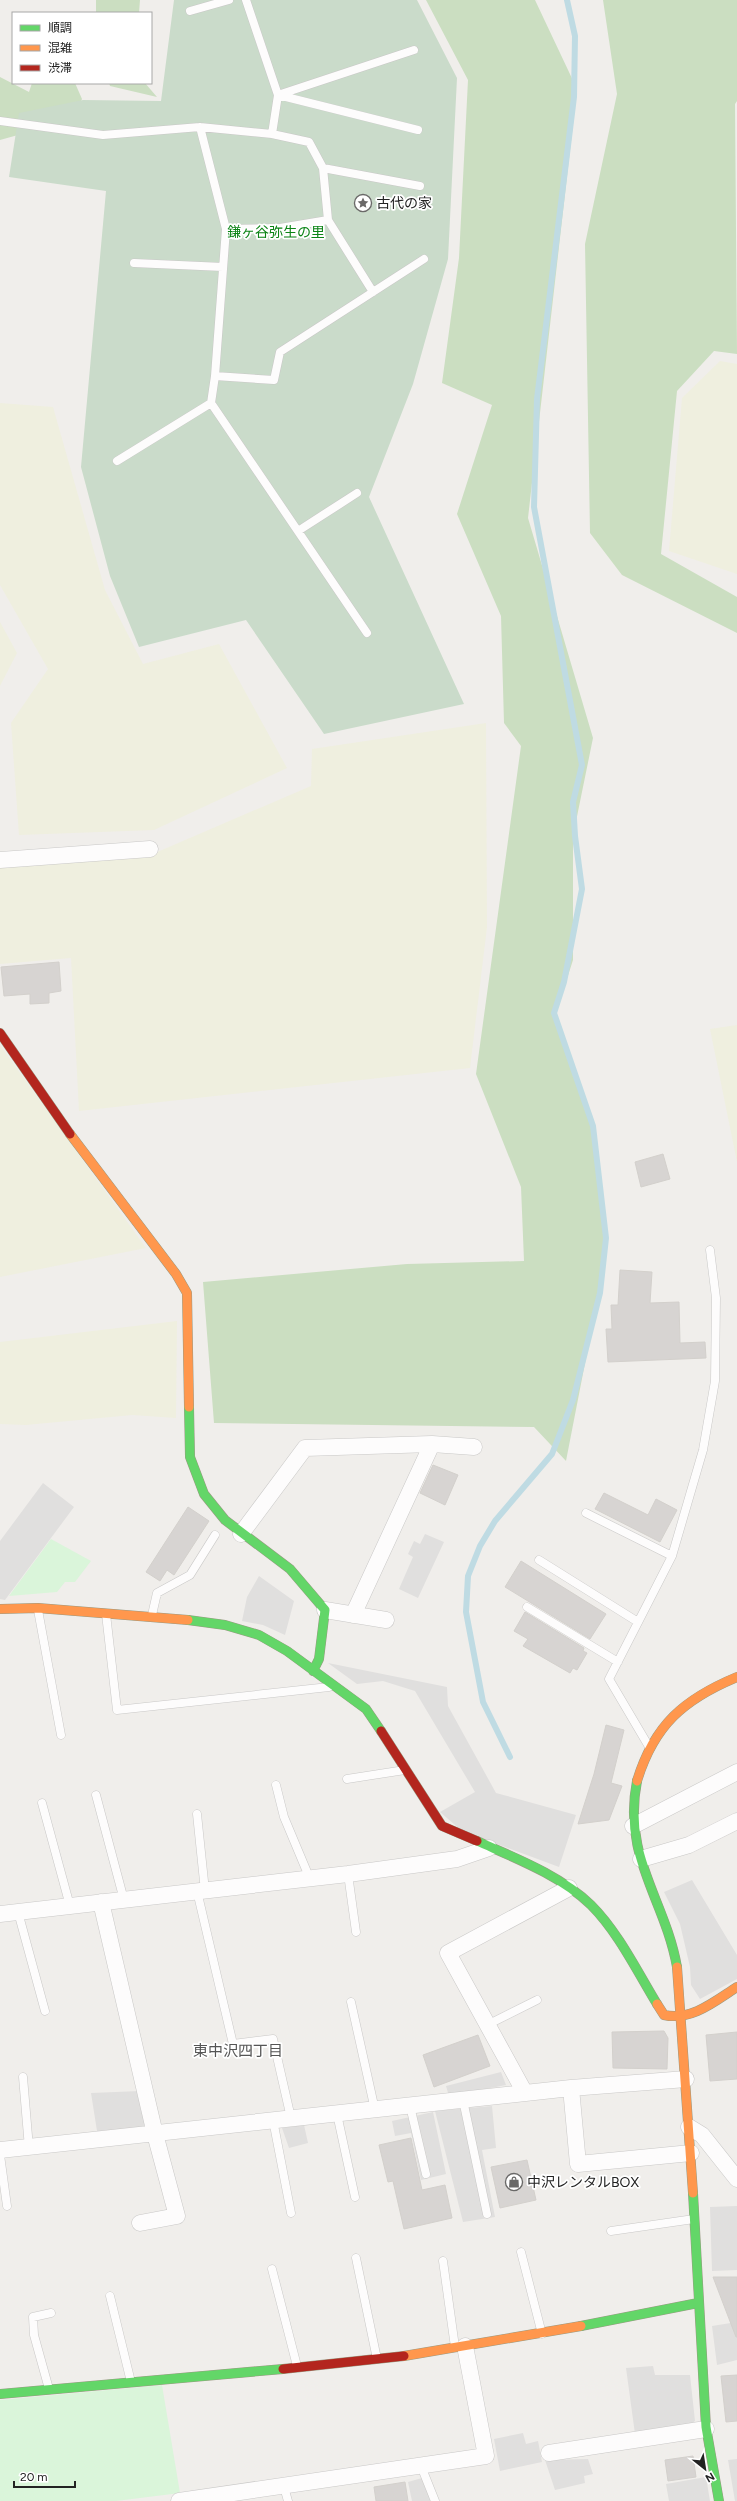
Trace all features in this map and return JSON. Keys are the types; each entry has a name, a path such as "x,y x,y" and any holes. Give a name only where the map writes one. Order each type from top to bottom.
{"street":[{"path":"0,860 150,849"},
{"path":"0,1033 53,1111 176,1274 187,1293 190,1457 194,1478 216,1513 240,1534 285,1565 325,1610 386,1620"},
{"path":"240,1534 306,1448 432,1444 474,1448"},
{"path":"353,1615 432,1444"},
{"path":"0,1609 38,1608 152,1616 224,1625 259,1635 287,1651 366,1709 408,1770 442,1826 489,1848 542,1870 590,1904 606,1922 664,2015 679,2018 693,2013 737,1987"},
{"path":"313,1671 319,1659 325,1610"},
{"path":"719,2501 706,2429 691,2154 686,2079 679,2018 677,1964 652,1896 641,1859 633,1826 633,1805 645,1755 668,1720 690,1699 711,1686 737,1677"},
{"path":"633,1826 737,1772"},
{"path":"641,1859 689,1844 737,1821"},
{"path":"0,1914 348,1874 457,1859 489,1848"},
{"path":"525,2093 448,1953 569,1888"},
{"path":"101,1902 155,2134 177,2216 140,2222"},
{"path":"0,2150 571,2088 686,2079"},
{"path":"571,2088 578,2164 691,2154"},
{"path":"689,2127 702,2135 737,2179"},
{"path":"0,2394 377,2360 542,2334 698,2303"},
{"path":"186,2501 286,2494 421,2466 486,2456 460,2347"},
{"path":"549,2453 706,2429"}],"lane":[{"path":"190,11 229,0"},
{"path":"246,0 278,95 272,134"},
{"path":"278,95 414,50"},
{"path":"278,95 418,130"},
{"path":"0,121 103,135 200,126 272,134 308,142 324,168 328,220 373,292"},
{"path":"200,126 226,229 215,376 211,403 367,633"},
{"path":"324,168 420,186"},
{"path":"226,229 280,228 328,220"},
{"path":"215,376 274,380 280,352 424,258"},
{"path":"134,263 223,266"},
{"path":"117,461 211,403"},
{"path":"298,531 357,493"},
{"path":"650,1748 609,1679 672,1556 703,1450 715,1381 716,1298 710,1250"},
{"path":"586,1513 672,1556"},
{"path":"152,1616 157,1594 190,1575 215,1535"},
{"path":"539,1560 638,1622"},
{"path":"527,1607 618,1662"},
{"path":"38,1608 61,1735"},
{"path":"106,1613 117,1710 334,1686"},
{"path":"347,1779 408,1770"},
{"path":"276,1785 284,1817 310,1879"},
{"path":"96,1795 124,1900"},
{"path":"42,1803 70,1906"},
{"path":"197,1814 201,1891 233,2044 273,2039 291,2118"},
{"path":"348,1874 356,1932"},
{"path":"18,1912 45,2011"},
{"path":"487,2025 537,2000"},
{"path":"351,2002 375,2110"},
{"path":"22,2077 29,2148"},
{"path":"464,2100 487,2214"},
{"path":"410,2106 426,2174"},
{"path":"337,2114 355,2197"},
{"path":"273,2120 292,2213"},
{"path":"0,2155 7,2206"},
{"path":"611,2231 695,2219"},
{"path":"521,2252 542,2334"},
{"path":"356,2258 377,2360"},
{"path":"443,2261 460,2347"},
{"path":"272,2269 297,2367"},
{"path":"110,2296 131,2382"},
{"path":"49,2390 34,2335 33,2317 51,2313"},
{"path":"421,2466 435,2501"}],"green space":[{"path":"96,0 140,0 139,12 96,12"},
{"name":"鎌ヶ谷弥生の里","path":"174,0 417,0 457,78 448,259 413,384 369,497 464,704 324,734 246,620 139,647 110,576 81,467 106,191 9,177 19,113 83,100 161,101"},
{"path":"426,0 535,0 577,89 528,518 593,738 573,836 573,960 555,1016 595,1128 607,1250 566,1461 534,1427 214,1423 203,1282 407,1264 524,1261 521,1187 476,1074 521,746 504,723 501,616 457,514 492,405 442,383 459,258 468,80"},
{"path":"603,0 737,0 737,101 735,104 737,354 714,351 677,391 661,554 737,597 737,633 622,575 590,533 585,244 617,94"},
{"path":"0,77 29,92 32,84 75,84 82,99 72,120 0,140"},
{"path":"109,84 146,84 157,97 110,86"},
{"path":"720,361 737,364 737,574 669,551 682,398"},
{"path":"0,403 53,407 105,590 143,664 219,644 287,768 154,830 19,835 11,723 48,669 0,585"},
{"path":"0,622 17,653 0,686"},
{"path":"486,723 487,927 470,1068 79,1111 71,958 0,964 0,867 155,853 311,786 312,749"},
{"path":"737,1025 737,1162 710,1029"},
{"path":"0,1045 146,1248 0,1277"},
{"path":"177,1321 176,1418 132,1415 26,1425 0,1424 0,1342"},
{"path":"51,1539 91,1561 75,1582 65,1582 57,1592 9,1596"},
{"path":"162,2385 180,2493 116,2501 0,2501 0,2400"}],"shaded area":[{"path":"43,1483 74,1507 5,1600 0,1599 0,1541"},
{"path":"425,1534 444,1542 418,1598 399,1589 413,1557 408,1554 414,1541 420,1544"},
{"path":"259,1576 294,1601 285,1635 263,1625 242,1621 247,1597"},
{"path":"328,1663 447,1687 448,1706 496,1793 576,1815 559,1867 462,1831 440,1812 475,1792 415,1691 383,1681 357,1684"},
{"path":"692,1880 737,1955 737,1979 700,1999 691,1985 690,1967 680,1924 664,1892"},
{"path":"501,2072 506,2085 449,2096 446,2086"},
{"path":"140,2091 147,2121 142,2129 97,2131 91,2093"},
{"path":"492,2106 496,2148 482,2150 495,2217 463,2222 435,2111"},
{"path":"433,2112 446,2174 421,2180 411,2133 395,2136 392,2121"},
{"path":"304,2125 308,2143 289,2148 282,2128"},
{"path":"737,2206 737,2270 712,2271 710,2207"},
{"path":"737,2322 737,2360 717,2365 712,2326"},
{"path":"653,2366 655,2375 690,2375 695,2421 690,2425 635,2434 626,2368"},
{"path":"523,2433 526,2444 538,2441 542,2462 500,2471 494,2439"},
{"path":"588,2459 593,2474 584,2476 585,2483 555,2490 545,2460"},
{"path":"737,2459 737,2501 735,2501 728,2460"},
{"path":"706,2477 710,2501 669,2501 666,2484"},
{"path":"422,2478 432,2501 412,2501 408,2482"}],"building":[{"path":"59,962 61,991 49,993 49,1003 30,1004 30,994 4,996 1,967"},
{"path":"663,1154 670,1179 641,1187 635,1162"},
{"path":"620,1270 652,1272 650,1303 679,1302 680,1343 705,1342 706,1358 608,1362 606,1329 612,1329 611,1305 618,1305"},
{"path":"433,1465 458,1475 445,1505 420,1493"},
{"path":"604,1493 648,1515 656,1499 677,1510 660,1542 595,1509"},
{"path":"188,1507 209,1521 174,1575 167,1570 160,1581 146,1572"},
{"path":"521,1561 606,1614 590,1639 505,1587"},
{"path":"525,1612 584,1648 583,1651 587,1653 577,1670 573,1668 570,1673 523,1646 528,1639 514,1631"},
{"path":"606,1725 624,1730 611,1783 622,1786 609,1820 578,1824 594,1774"},
{"path":"664,2031 668,2038 667,2069 613,2068 612,2032"},
{"path":"737,2032 737,2079 710,2081 706,2035"},
{"path":"478,2035 490,2066 434,2087 423,2055"},
{"path":"411,2138 422,2190 445,2185 452,2218 404,2229 393,2181 388,2182 379,2145"},
{"path":"527,2160 536,2200 500,2208 491,2167"},
{"path":"713,2277 737,2277 737,2337 736,2337"},
{"path":"737,2375 737,2421 726,2422 721,2376"},
{"path":"693,2456 696,2477 668,2481 665,2460"},
{"path":"405,2482 408,2501 376,2501 374,2487"}],"waterway":[{"path":"510,1757 483,1702 466,1612 468,1576 480,1546 495,1521 552,1454 573,1400 600,1293 606,1238 593,1126 554,1013 564,982 582,889 575,836 573,802 582,765 534,507 537,399 574,97 575,36 567,0"}],"traffic: fast":[{"path":"189,1407 190,1457 204,1494 225,1520 290,1569 325,1610 319,1659 313,1671"},
{"path":"188,1620 225,1625 259,1635 287,1651 366,1709 381,1731"},
{"path":"637,1781 634,1808 635,1833 640,1855 664,1920 677,1967"},
{"path":"477,1841 537,1868 579,1894 591,1905 610,1927 657,2004"},
{"path":"693,2193 706,2427 719,2501"},
{"path":"581,2326 698,2303"},
{"path":"0,2394 283,2369"}],"traffic: slow":[{"path":"70,1134 176,1274 187,1293 189,1407"},
{"path":"0,1609 38,1608 188,1620"},
{"path":"637,1781 652,1744 662,1729 674,1716 701,1695 718,1685 737,1677"},
{"path":"677,1967 693,2193"},
{"path":"657,2004 664,2015 684,2015 712,2004 737,1987"},
{"path":"404,2356 581,2326"}],"traffic: jam":[{"path":"0,1033 70,1134"},
{"path":"381,1731 442,1826 477,1841"},
{"path":"283,2369 404,2356"}],"place":[{"name":"古代の家","path":"363,203"},
{"name":"中沢レンタルBOX","path":"514,2182"}],"district":[{"name":"東中沢四丁目","path":"238,2051"}]}
